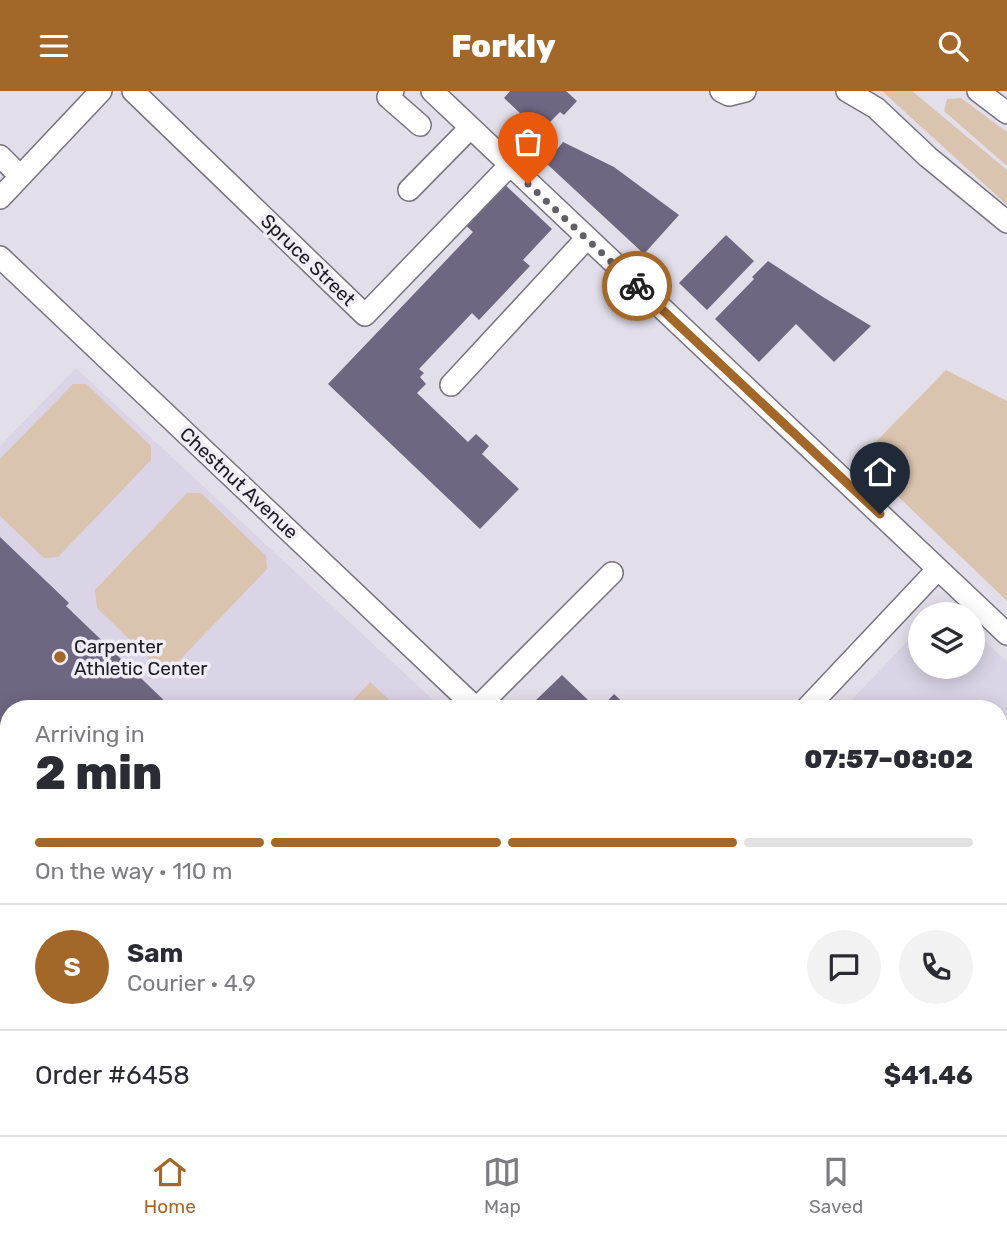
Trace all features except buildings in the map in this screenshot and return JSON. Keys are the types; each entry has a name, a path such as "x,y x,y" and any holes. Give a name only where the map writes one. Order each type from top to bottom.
{"street":[{"name":"Spruce Street","path":"133,91 365,315 509,166"},
{"path":"393,91 388,97 420,125"},
{"path":"432,91 1007,634"},
{"path":"721,91 729,95 745,91"},
{"path":"847,91 876,108 928,157 1007,222"},
{"path":"978,91 1007,113"},
{"path":"0,198 94,94"},
{"path":"409,190 470,128"},
{"path":"0,156 20,176"},
{"path":"452,385 586,239"},
{"name":"Chestnut Avenue","path":"0,257 469,700"},
{"path":"814,700 938,569"},
{"path":"485,700 612,573"}],"shaded area":[{"path":"882,91 912,91 1007,170 1007,205"},
{"path":"961,98 1007,132 1007,166 944,111 947,99"},
{"path":"76,368 433,700 0,700 0,446"},
{"path":"946,370 1007,401 1007,601 859,459"},
{"path":"73,384 86,384 151,446 151,460 58,557 44,558 0,516 0,459"},
{"path":"187,493 201,493 266,556 267,569 174,666 158,667 97,608 95,590"},
{"path":"908,641 908,679 985,679 985,641 1007,662 1007,700 852,700"},
{"path":"370,682 389,700 353,700"}],"way so far":[{"path":"528,184 637,286"}],"place":[{"name":"Carpenter Athletic Center","path":"60,657"}],"route":[{"path":"637,286 880,514"}]}
